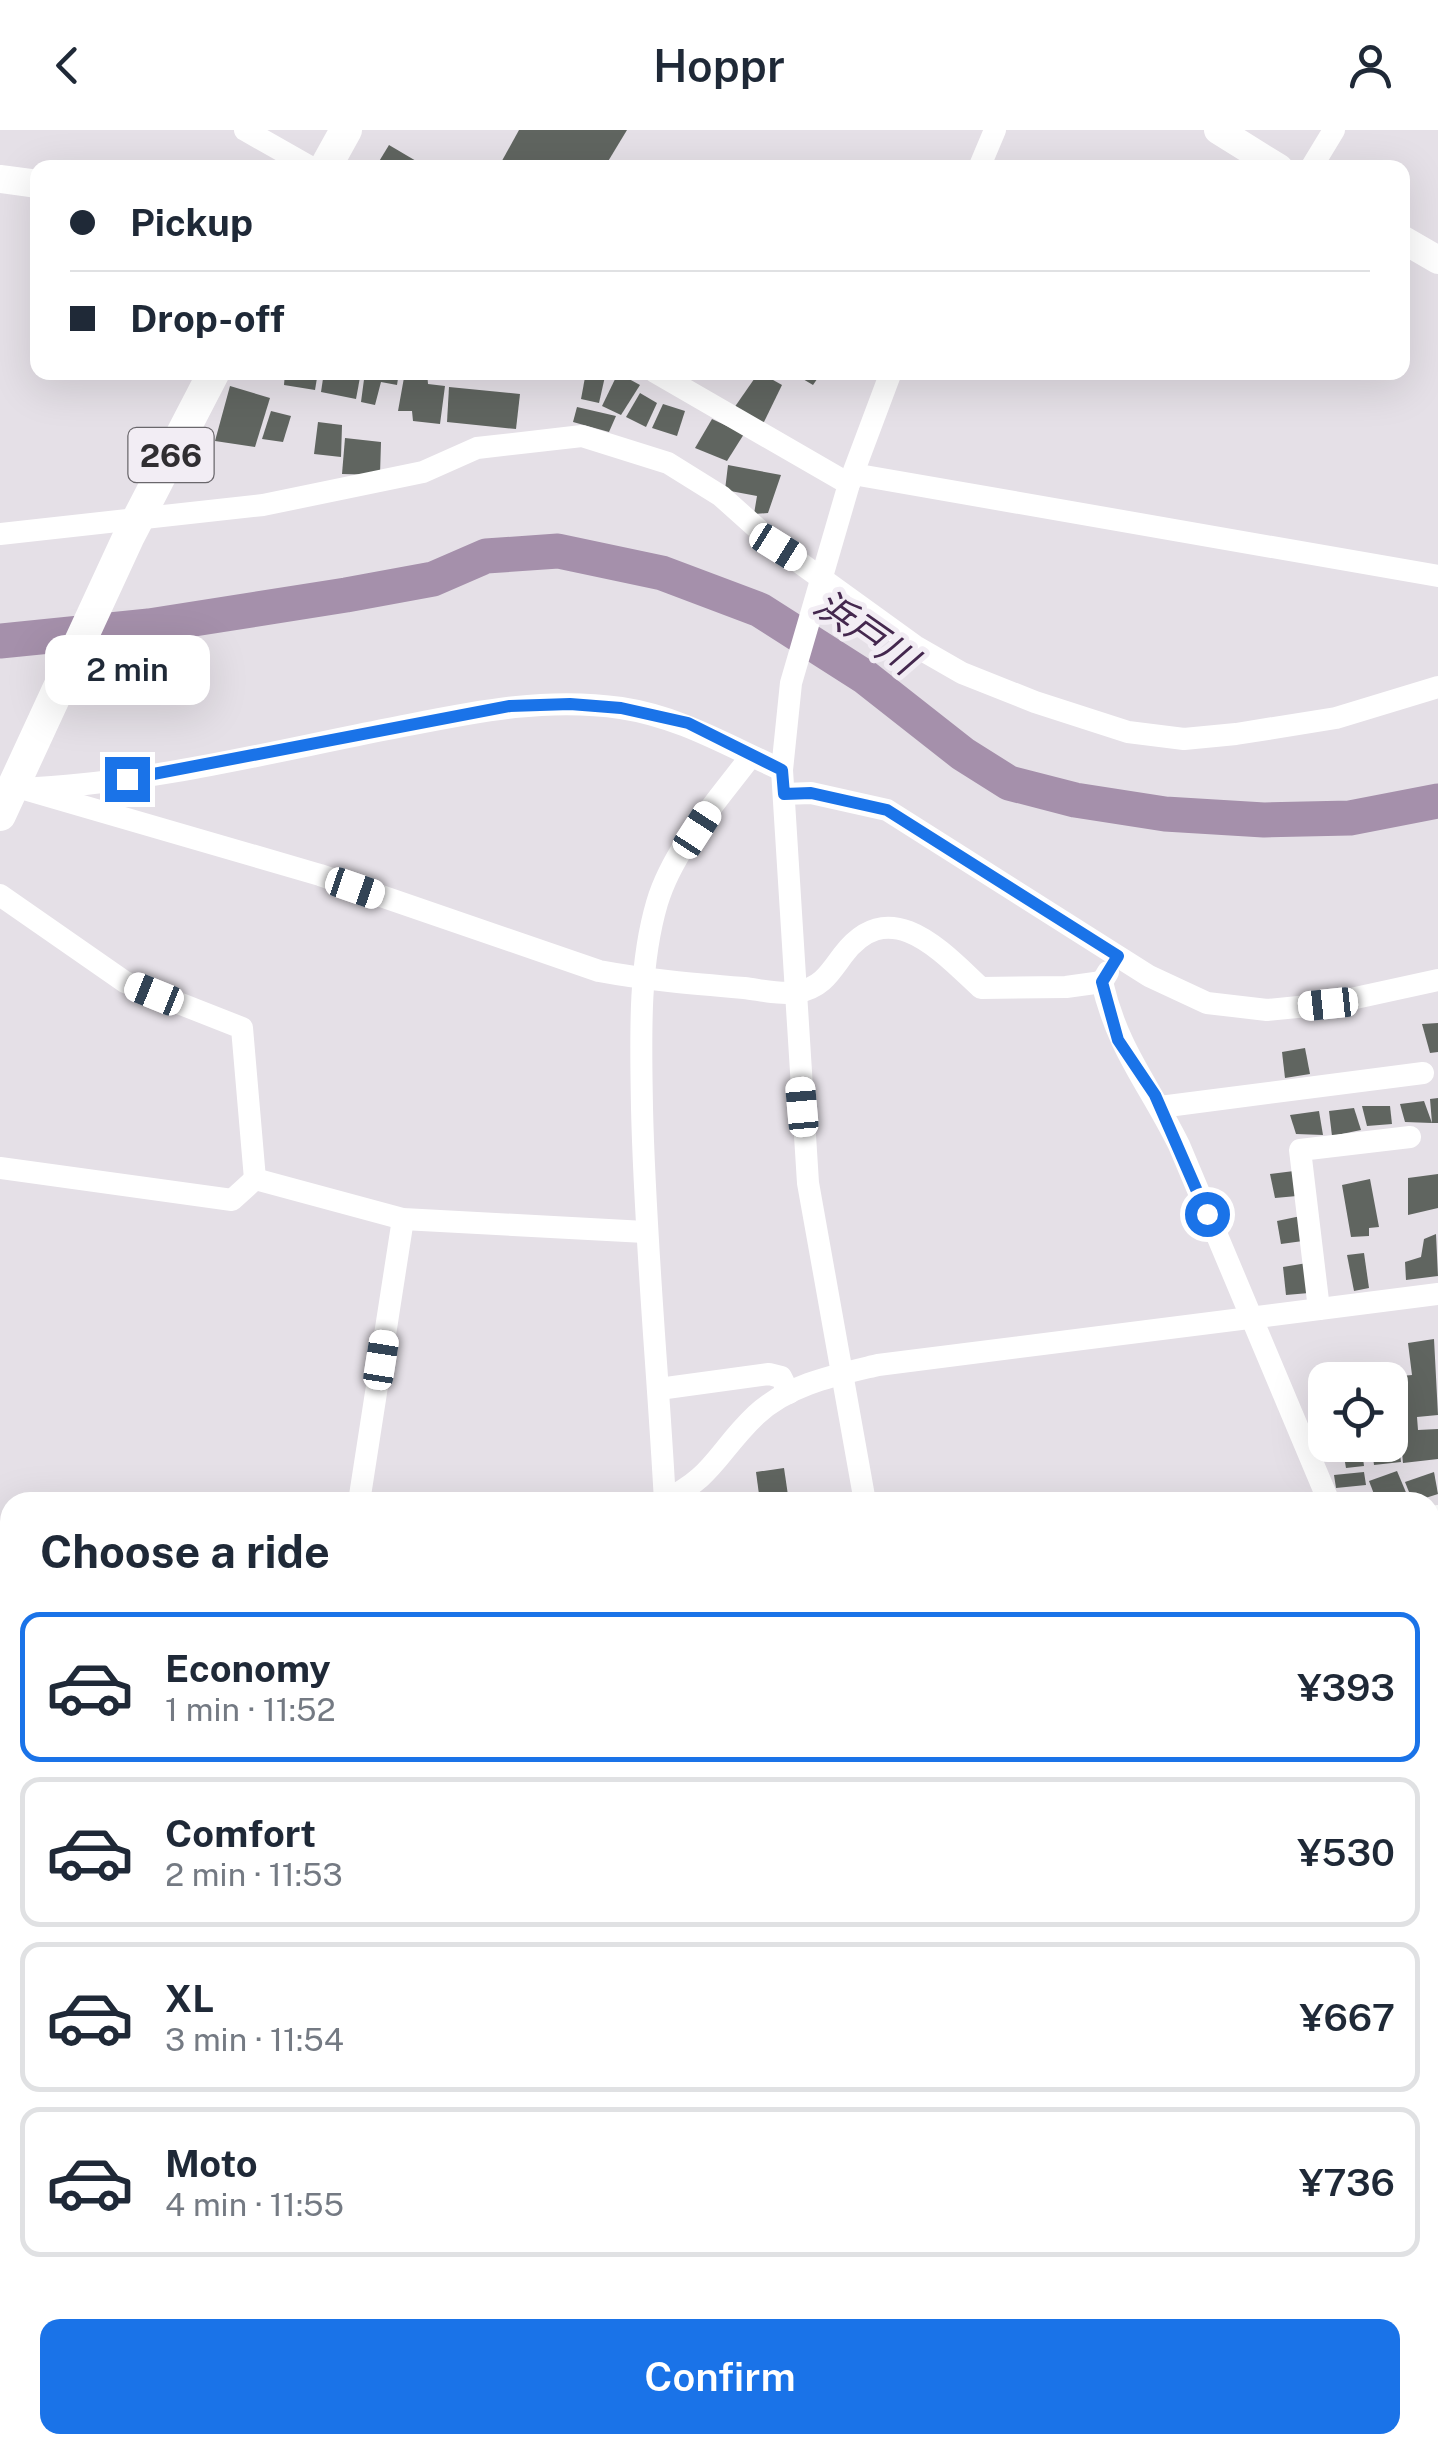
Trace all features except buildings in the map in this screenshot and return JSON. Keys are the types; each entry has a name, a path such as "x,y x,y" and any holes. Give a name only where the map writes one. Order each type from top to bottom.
{"highway":[{"path":"330,160 346,130"},
{"name":"266","path":"11,794 133,529 210,380"}],"main road":[{"path":"1218,130 1266,160"},
{"path":"0,179 30,183"},
{"path":"1410,244 1438,260"}],"street":[{"path":"245,130 298,160"},
{"path":"982,160 995,130"},
{"path":"1316,160 1334,130"},
{"path":"670,380 851,479 1438,576"},
{"path":"863,1492 808,1183 793,993 782,770 791,683 851,479 888,380"},
{"path":"0,534 133,529 423,472 478,448 582,436 668,463 721,496 778,547 824,576 915,646 962,673 1128,732 1184,739 1236,734 1336,718 1438,687"},
{"path":"11,794 202,768 510,706 621,708 688,723 782,770"},
{"path":"664,1492 645,1232 645,980 658,902 680,857 751,756"},
{"path":"784,794 811,793 887,810 1118,956 1207,1003 1267,1010 1328,1004 1438,980"},
{"path":"11,794 320,876 599,971 645,980 793,993 819,986 863,932 883,929 919,934 981,988 1066,987 1102,982"},
{"path":"0,895 125,982 242,1028 256,1180"},
{"path":"1118,956 1102,982 1118,1040 1160,1107 1326,1492"},
{"path":"1160,1107 1423,1073"},
{"path":"1319,1309 1290,1151 1410,1137"},
{"path":"0,1168 232,1200 256,1180"},
{"path":"256,1180 403,1218 645,1232"},
{"path":"361,1492 403,1218"},
{"path":"686,1492 711,1472 760,1412 789,1393 843,1373 1438,1294"},
{"path":"659,1389 768,1374 781,1377 789,1393"}],"waterway":[{"name":"浜戸川","path":"0,641 149,626 346,595 433,579 486,556 558,551 662,573 760,610 865,677 963,754 1009,783 1075,800 1165,814 1264,820 1350,818 1438,801"}],"route":[{"path":"127,779 202,768 510,706 570,704 621,708 688,723 782,770 784,794 811,793 887,810 1118,956 1102,982 1118,1040 1155,1095 1207,1214"}]}
